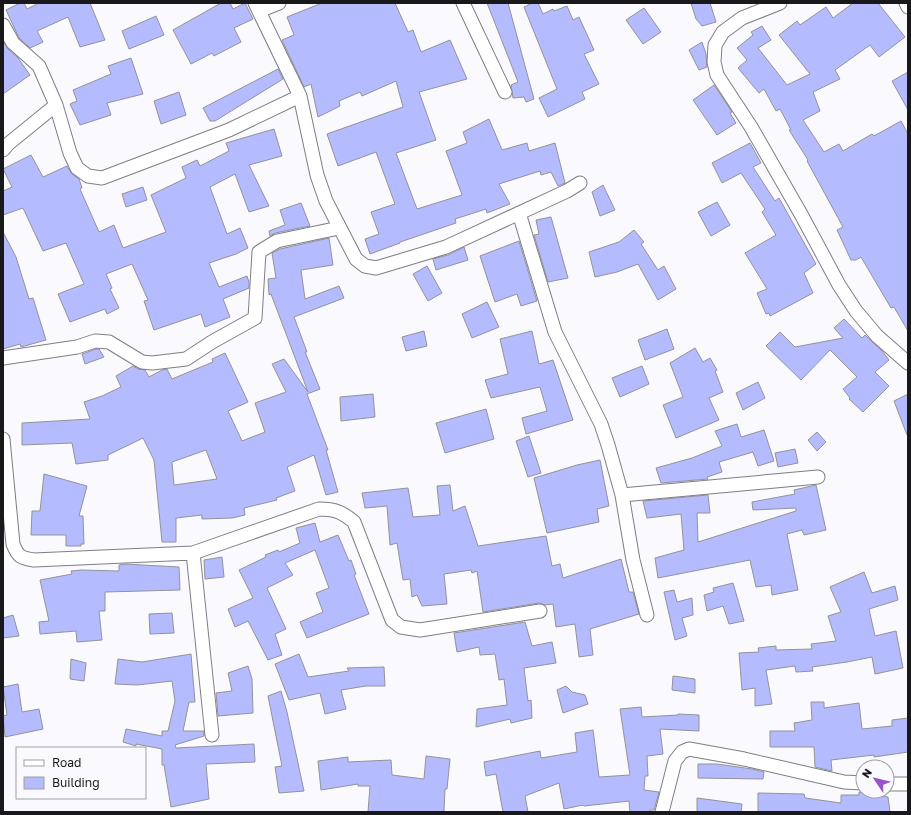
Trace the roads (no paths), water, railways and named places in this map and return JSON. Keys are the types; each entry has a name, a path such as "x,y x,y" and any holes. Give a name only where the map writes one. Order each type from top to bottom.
{"street":[{"path":"279,3 257,7 300,96 317,175 326,201 356,259 365,266 376,268 446,246 567,191 580,183"},
{"path":"463,3 505,92"},
{"path":"780,3 759,7 723,32 715,45 714,62 717,75 751,127 802,216 839,285 856,312 877,336 908,364"},
{"path":"906,3 908,7"},
{"path":"3,25 13,43 39,66 56,105 70,153 77,168 88,176 102,178 229,130 300,96"},
{"path":"3,150 8,144 56,105"},
{"path":"519,213 555,332 601,424 622,494 633,560 648,615"},
{"path":"3,358 77,347 95,341 109,342 142,362 152,363 186,359 212,342 255,318 259,252 278,241 339,228"},
{"path":"3,439 13,544 17,553 24,558 34,560 193,553 319,509 332,509 343,513 354,522 392,620 401,628 420,630 540,611"},
{"path":"622,494 818,477"},
{"path":"193,553 212,735"},
{"path":"662,812 675,761 682,752 689,749 744,759 844,782 855,783"},
{"path":"895,784 908,784"}]}
